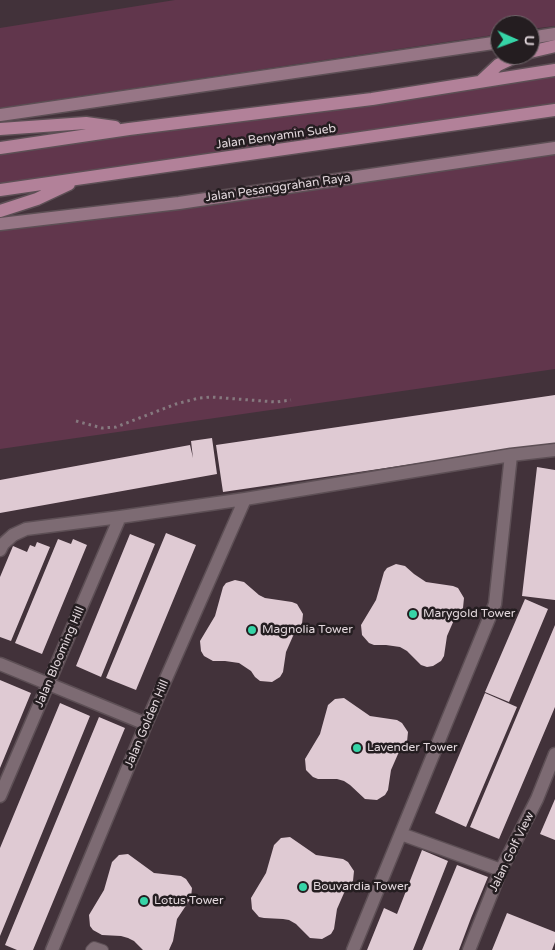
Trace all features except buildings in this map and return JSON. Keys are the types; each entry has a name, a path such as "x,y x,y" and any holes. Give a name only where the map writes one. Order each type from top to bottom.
{"main road":[{"path":"540,36 555,34"},
{"path":"0,115 490,43"},
{"path":"540,50 555,46"},
{"path":"481,81 498,65"},
{"name":"Jalan Benyamin Sueb","path":"0,148 129,128 372,99 555,70"},
{"name":"Jalan Benyamin Sueb","path":"0,190 555,110"},
{"path":"0,128 86,123 129,128"},
{"name":"Jalan Pesanggrahan Raya","path":"0,224 179,203 555,148"},
{"path":"0,212 37,199 81,178"}],"street":[{"path":"0,550 3,544 13,535 26,529 245,499 511,455 555,450"},
{"path":"353,950 495,604 511,455"},
{"name":"Jalan Golden Hill","path":"52,950 146,724 245,499"},
{"name":"Jalan Blooming Hill","path":"0,796 120,517"},
{"path":"0,664 146,724"},
{"name":"Jalan Golf View","path":"469,950 501,870 538,799 555,754"},
{"path":"401,834 501,870"}],"lane":[{"path":"91,950 94,947 103,950"}],"path":[{"path":"76,421 102,428 116,427 176,404 199,398 211,397 276,402 291,400"}],"shaded area":[{"path":"175,0 555,0 555,26 540,28 540,15 490,15 490,35 0,108 0,28"},
{"path":"555,70 555,110 0,190 0,148"},
{"path":"555,146 555,369 0,449 0,223"}],"place":[{"name":"Marygold Tower","path":"413,614"},
{"name":"Magnolia Tower","path":"252,630"},
{"name":"Lavender Tower","path":"357,748"},
{"name":"Bouvardia Tower","path":"303,887"},
{"name":"Lotus Tower","path":"144,901"}]}
